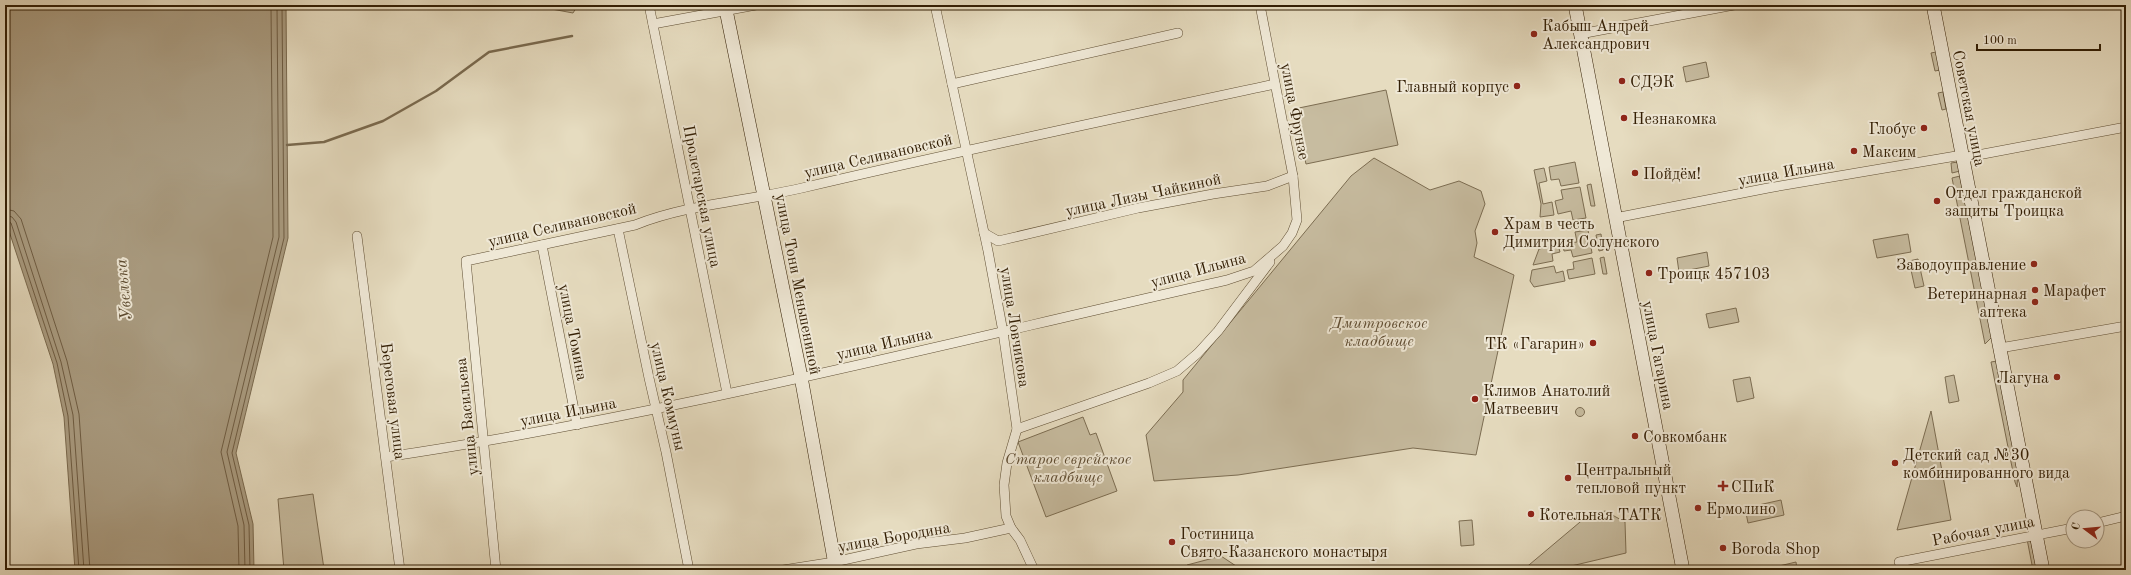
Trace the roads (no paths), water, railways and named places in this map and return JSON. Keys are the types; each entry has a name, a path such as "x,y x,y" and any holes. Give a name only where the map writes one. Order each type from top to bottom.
{"street":[{"name":"Пролетарская улица","path":"649,5 727,393"},
{"path":"653,24 726,8 756,5"},
{"name":"улица Ловчикова","path":"935,5 988,251 1003,332 1017,428 1007,463 1004,485 1006,516 1010,528 1020,540 1034,570"},
{"name":"улица Фрунзе","path":"1260,5 1293,176 1298,215 1297,224"},
{"name":"улица Гагарина","path":"1575,5 1684,570"},
{"path":"1580,34 1734,5"},
{"name":"Советская улица","path":"1934,5 2043,570"},
{"name":"улица Тони Меньшениной","path":"726,8 801,377 835,566"},
{"path":"952,84 1178,33"},
{"name":"улица Селивановской","path":"466,260 636,225 667,214 765,197 966,150 1275,84"},
{"name":"улица Ильина","path":"1615,218 1773,188 2126,127"},
{"name":"улица Лизы Чайкиной","path":"998,241 1138,208 1267,186 1293,176"},
{"name":"улица Ильина","path":"1017,428 1149,383 1176,371 1198,353 1218,331 1283,246 1297,224"},
{"name":"улица Коммуны","path":"618,229 689,570"},
{"path":"984,233 998,241 988,251"},
{"name":"Береговая улица","path":"357,236 400,570"},
{"name":"улица Томина","path":"542,245 577,425"},
{"name":"улица Ильина","path":"386,457 484,442 656,409 1003,332 1227,280 1254,271 1283,246"},
{"name":"улица Васильева","path":"466,260 496,570"},
{"path":"2000,348 2126,326"},
{"path":"2105,521 2126,516"},
{"name":"улица Бородина","path":"782,570 835,566 916,544 965,538 1010,528"},
{"name":"Рабочая улица","path":"1899,562 2065,530"}],"water":[{"name":"Увелька","path":"5,5 286,5 288,238 236,453 253,524 254,570 75,570 64,417 53,364 5,219"}],"waterway":[{"path":"287,145 324,142 383,121 436,91 489,52 572,36"}],"place":[{"name":"Кабыш Андрей Александрович","path":"1534,34"},
{"name":"СДЭК","path":"1622,81"},
{"name":"Главный корпус","path":"1517,86"},
{"name":"Незнакомка","path":"1624,118"},
{"name":"Глобус","path":"1924,128"},
{"name":"Максим","path":"1854,151"},
{"name":"Пойдём!","path":"1635,173"},
{"name":"Отдел гражданской защиты Троицка","path":"1937,201"},
{"name":"Храм в честь Димитрия Солунского","path":"1495,232"},
{"name":"Заводоуправление","path":"2034,264"},
{"name":"Троицк 457103","path":"1649,273"},
{"name":"Марафет","path":"2035,290"},
{"name":"Ветеринарная аптека","path":"2035,302"},
{"name":"ТК «Гагарин»","path":"1593,343"},
{"name":"Лагуна","path":"2057,377"},
{"name":"Климов Анатолий Матвеевич","path":"1475,399"},
{"name":"Совкомбанк","path":"1635,436"},
{"name":"Детский сад №30 комбинированного вида","path":"1895,463"},
{"name":"Центральный тепловой пункт","path":"1568,478"},
{"name":"СПиК","path":"1723,486"},
{"name":"Ермолино","path":"1698,508"},
{"name":"Котельная ТАТК","path":"1531,514"},
{"name":"Гостиница Свято-Казанского монастыря","path":"1172,542"},
{"name":"Boroda Shop","path":"1723,548"}],"park label":[{"name":"Дмитровское кладбище","path":"1379,331"},
{"name":"Старое еврейское кладбище","path":"1068,467"}]}
